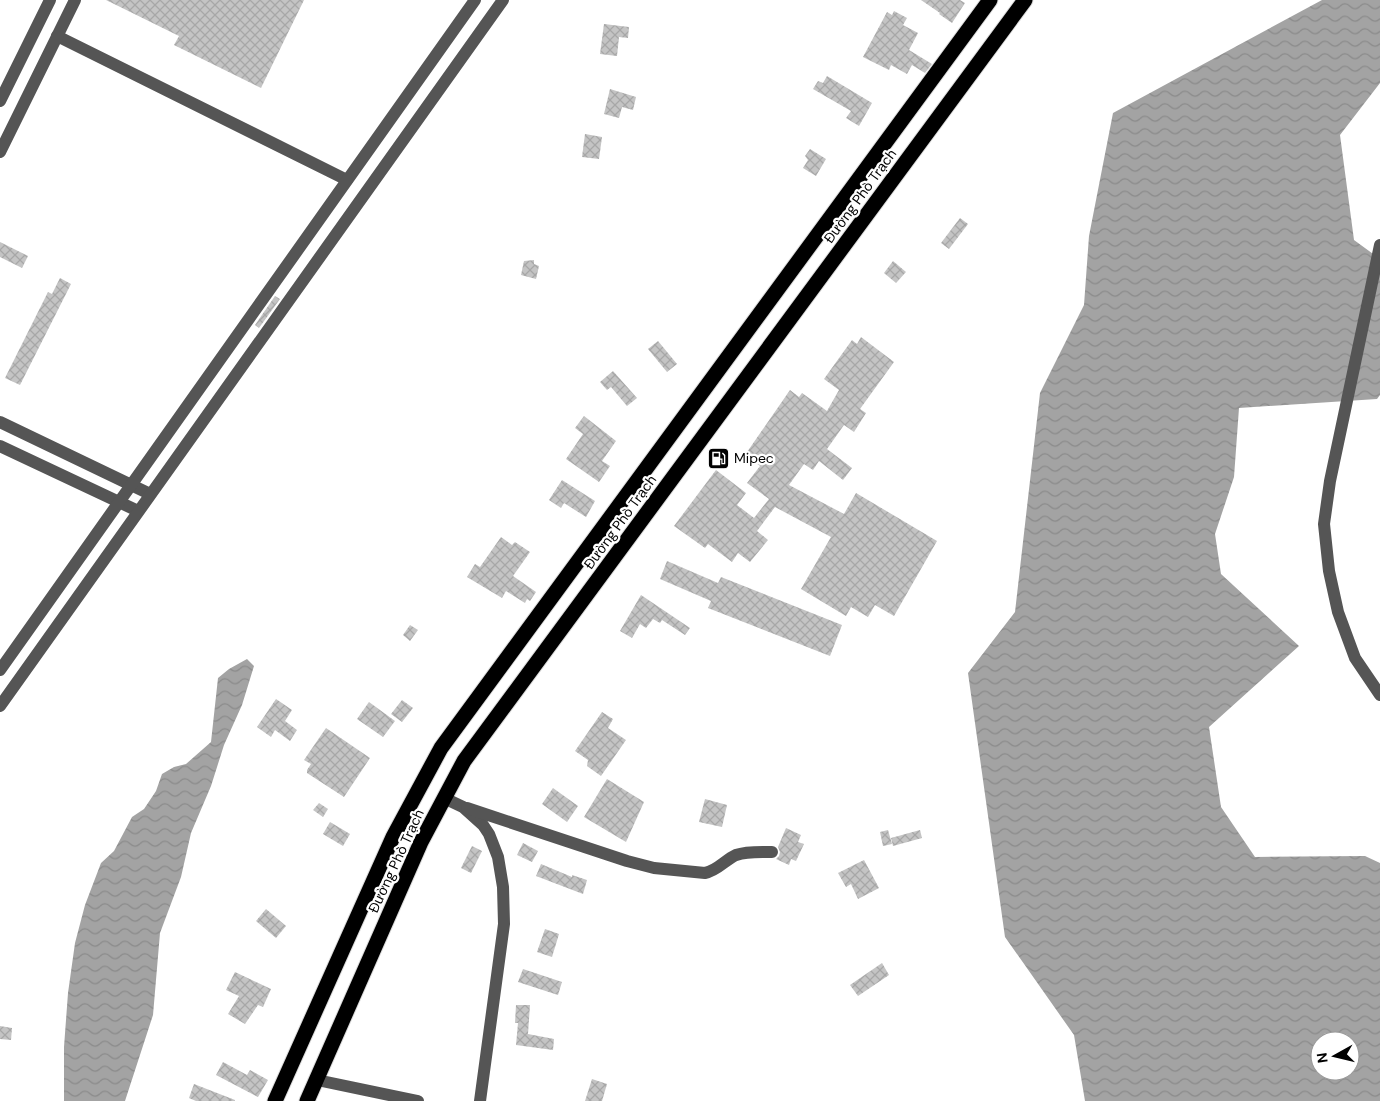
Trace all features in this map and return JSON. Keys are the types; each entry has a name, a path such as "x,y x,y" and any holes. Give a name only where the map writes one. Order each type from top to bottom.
{"highway":[{"name":"Đường Phò Trạch","path":"275,1101 393,837 441,748 990,0"},
{"name":"Đường Phò Trạch","path":"307,1101 421,842 464,760 1025,0"}],"street":[{"path":"0,101 50,0"},
{"path":"0,152 75,0"},
{"path":"0,670 475,0"},
{"path":"0,706 503,0"},
{"path":"57,36 347,180"},
{"path":"1380,245 1330,481 1324,524 1329,571 1338,612 1355,658 1380,695"},
{"path":"0,422 150,494"},
{"path":"0,446 138,511"},
{"path":"444,798 463,807 627,861 654,868 705,874 712,872 742,853 772,852"},
{"path":"463,807 483,825 489,834 498,857 503,887 504,924 480,1101"},
{"path":"317,1080 418,1101"}],"water":[{"path":"1322,0 1380,0 1380,83 1340,135 1354,240 1380,259 1380,395 1377,399 1239,408 1234,477 1215,534 1221,574 1299,646 1209,727 1221,807 1255,857 1365,856 1380,863 1380,1101 1085,1101 1074,1035 1005,937 968,673 1015,612 1040,393 1084,305 1089,236 1113,113"},
{"path":"247,659 254,666 242,705 224,745 211,786 191,833 181,877 160,933 153,1015 125,1101 64,1101 64,1047 68,993 75,943 85,905 101,863 114,851 132,817 144,809 156,791 162,774 174,767 186,764 211,742 218,678"}],"building":[{"path":"106,0 304,0 261,88 174,45 179,36"},
{"path":"921,0 960,0 965,3 952,23"},
{"path":"894,11 907,18 903,25 918,33 909,50 932,64 925,73 912,65 907,74 891,65 889,70 863,57 887,12 892,15"},
{"path":"604,24 629,27 628,38 619,37 617,56 600,54"},
{"path":"827,76 872,103 859,126 846,118 851,111 813,89 818,81 823,83"},
{"path":"610,89 636,97 633,110 622,107 619,118 604,114"},
{"path":"585,134 602,137 599,159 582,157"},
{"path":"810,149 826,159 816,176 803,168 808,160 805,156"},
{"path":"960,218 968,224 949,249 941,243"},
{"path":"0,242 28,256 22,268 0,257"},
{"path":"534,260 534,264 539,266 536,279 521,275 524,261"},
{"path":"893,261 906,272 896,283 884,273"},
{"path":"60,278 71,284 20,385 5,378 48,292 52,294"},
{"path":"275,296 280,299 259,328 255,325"},
{"path":"861,337 894,362 860,409 866,413 854,432 844,425 827,449 852,468 843,480 819,461 813,470 804,464 789,485 844,514 856,493 937,541 894,616 875,605 868,617 851,607 846,616 801,589 831,537 775,507 757,531 768,540 750,562 738,553 732,562 708,544 705,548 674,526 716,470 746,493 737,505 754,518 769,499 747,483 760,466 745,455 790,390 799,397 802,393 827,411 839,390 824,379 852,340 857,344"},
{"path":"658,341 677,364 667,372 648,349"},
{"path":"613,371 637,398 627,406 611,387 607,390 600,382"},
{"path":"584,416 616,441 602,461 610,466 599,482 566,459 583,434 575,428"},
{"path":"562,480 595,501 586,517 564,503 561,508 549,500"},
{"path":"501,537 512,545 515,542 530,552 513,576 536,592 530,601 527,599 525,603 506,591 502,598 467,577 475,564 480,567"},
{"path":"667,561 718,583 721,577 842,625 830,656 708,608 711,601 660,579"},
{"path":"641,595 690,628 685,635 662,620 660,623 653,619 646,628 640,624 632,638 620,631"},
{"path":"410,625 418,630 410,641 403,635"},
{"path":"276,699 292,710 285,721 297,730 290,741 275,730 271,737 257,727"},
{"path":"402,700 413,708 402,722 391,714"},
{"path":"369,702 395,721 383,737 357,719"},
{"path":"602,712 613,719 608,728 626,740 601,776 587,766 588,760 575,751"},
{"path":"326,728 370,758 344,797 307,773 311,764 304,760"},
{"path":"607,779 644,802 626,842 584,817"},
{"path":"553,788 578,806 567,822 542,804"},
{"path":"705,799 727,805 722,827 699,822"},
{"path":"319,803 328,809 323,817 313,810"},
{"path":"330,822 350,834 343,846 323,834"},
{"path":"786,828 801,835 798,842 804,844 796,861 791,859 789,865 776,859 779,856 778,847"},
{"path":"888,830 892,844 883,846 880,832"},
{"path":"920,830 922,838 893,846 891,838"},
{"path":"523,843 538,851 532,862 517,855"},
{"path":"472,846 482,851 471,873 461,868"},
{"path":"864,860 879,888 858,899 851,884 846,887 838,873"},
{"path":"541,864 572,877 572,875 587,880 583,894 536,876"},
{"path":"266,909 286,926 276,938 256,921"},
{"path":"545,929 559,934 552,957 537,952"},
{"path":"882,963 889,975 858,996 850,985"},
{"path":"523,969 562,982 558,995 518,982"},
{"path":"235,972 271,989 263,1007 258,1005 245,1024 228,1014 239,996 226,990"},
{"path":"516,1005 530,1005 528,1034 554,1039 553,1050 516,1045 518,1023 515,1023"},
{"path":"0,1026 12,1028 11,1040 0,1039"},
{"path":"223,1062 247,1075 250,1070 268,1080 258,1097 216,1075"},
{"path":"592,1079 607,1084 602,1101 585,1101"},
{"path":"194,1084 235,1101 196,1101 189,1098"}],"place":[{"name":"Mipec","path":"718,458"}]}
